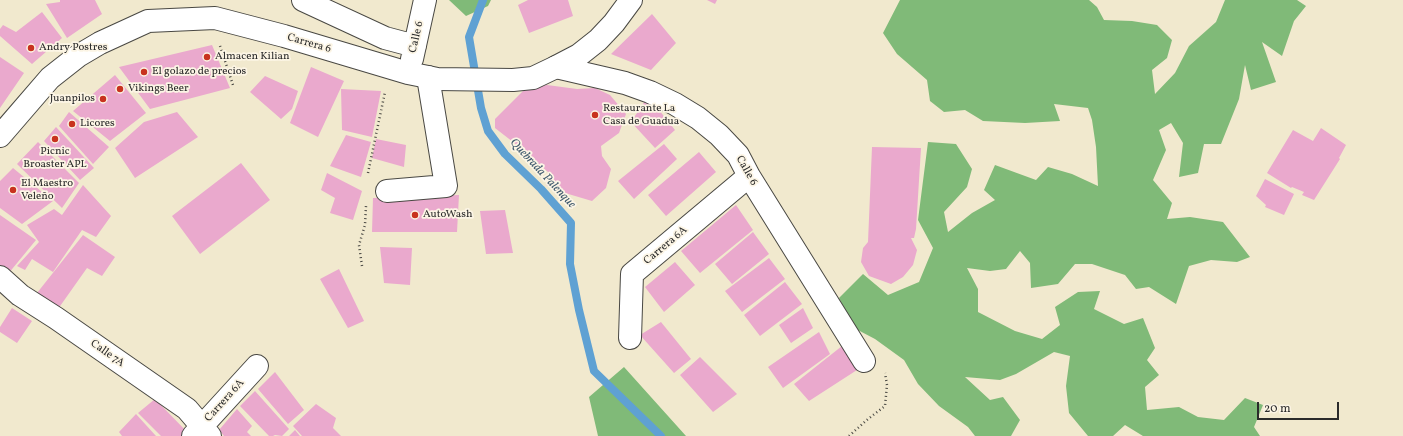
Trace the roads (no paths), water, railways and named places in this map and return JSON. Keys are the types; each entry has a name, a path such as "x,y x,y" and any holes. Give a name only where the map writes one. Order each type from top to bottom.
{"street":[{"path":"303,0 385,38 415,46"},
{"name":"Calle 6","path":"416,74 415,46 425,0"},
{"name":"Carrera 6","path":"0,136 50,78 78,56 100,43 148,21 215,18 416,74 513,80 533,78 579,54 598,40 631,0"},
{"name":"Calle 6","path":"556,67 625,83 650,92 675,104 698,118 719,135 738,155 749,176 864,361"},
{"path":"387,191 446,186 416,74"},
{"name":"Carrera 6A","path":"630,338 632,274 749,176"},
{"name":"Calle 7A","path":"0,277 20,295 56,318 186,409 201,433"},
{"name":"Carrera 6A","path":"201,433 257,366"}],"waterway":[{"name":"Quebrada Palenque","path":"483,0 469,37 481,108 488,131 505,154 541,189 571,223 570,264 579,310 594,371 661,436"}],"place":[{"name":"Andry Postres","path":"31,48"},
{"name":"Almacen Kilian","path":"207,57"},
{"name":"El golazo de precios","path":"144,72"},
{"name":"Vikings Beer","path":"120,89"},
{"name":"Juanpilos","path":"103,99"},
{"name":"Restaurante La Casa de Guadua","path":"595,115"},
{"name":"Licores","path":"72,124"},
{"name":"Picnic Broaster APL","path":"55,139"},
{"name":"El Maestro Veleño","path":"13,190"},
{"name":"AutoWash","path":"415,215"}]}
